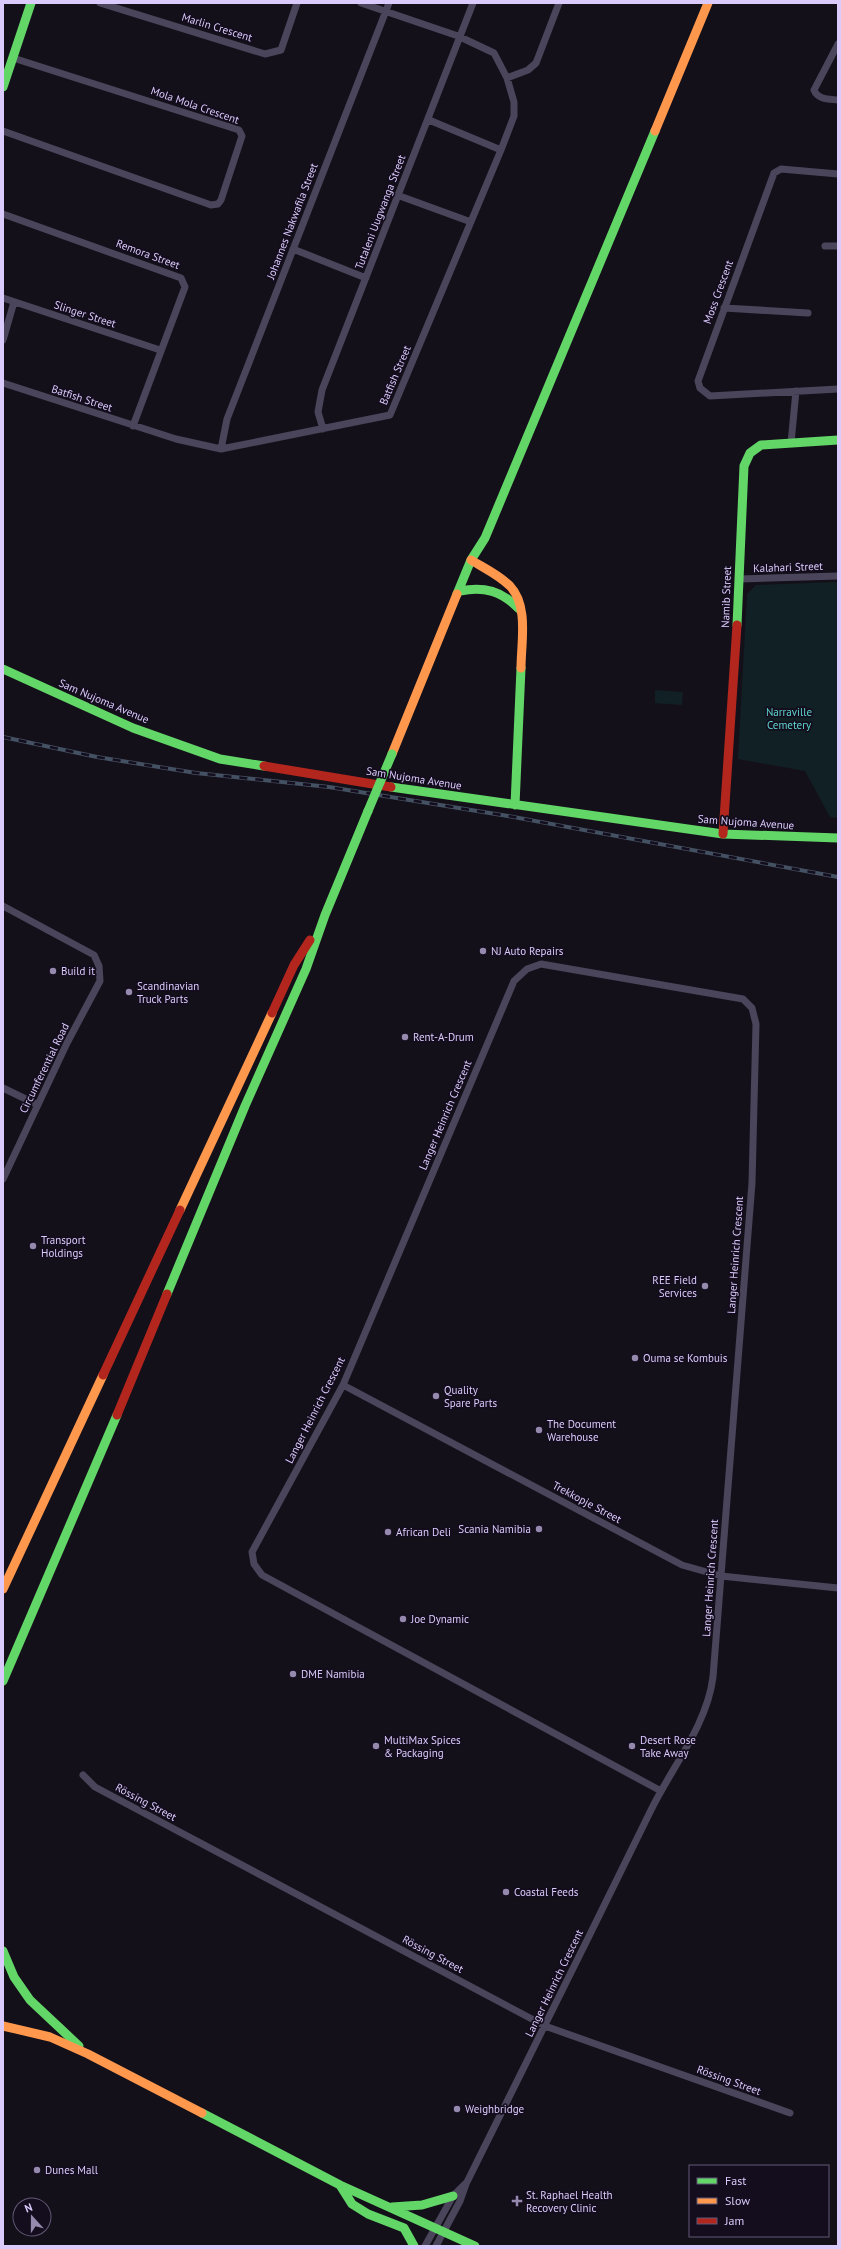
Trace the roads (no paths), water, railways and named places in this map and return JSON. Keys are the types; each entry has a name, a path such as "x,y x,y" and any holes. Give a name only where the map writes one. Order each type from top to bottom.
{"main road":[{"path":"3,87 31,3"},
{"path":"474,574 471,560 482,529 702,3"},
{"path":"476,549 485,538 708,3"},
{"name":"Namib Street","path":"723,834 739,579 744,466 750,453 761,445 838,440"},
{"path":"471,560 513,591 518,598 521,625 520,714 515,805"},
{"path":"3,1681 67,1535 245,1106 306,968 325,915 460,591 474,574"},
{"path":"474,574 494,582 508,593 519,609"},
{"path":"460,591 473,588 494,590 503,594 519,609"},
{"name":"Sam Nujoma Avenue","path":"3,669 133,728 220,759 390,787 723,834 838,838"},
{"path":"3,1589 294,965 325,915"},
{"path":"3,1951 14,1976 30,2000 88,2054"},
{"path":"3,2026 27,2030 50,2037 88,2054 340,2185 475,2246"},
{"path":"340,2185 352,2204 368,2214 404,2228 414,2246"},
{"path":"389,2208 422,2205 453,2196"}],"street":[{"name":"Marlin Crescent","path":"100,3 265,54 281,50 297,3"},
{"name":"Batfish Street","path":"3,383 133,426 176,439 221,449 390,415 501,150 514,116 514,102 507,78 494,53 458,36 361,3"},
{"name":"Johannes Nakwafila Street","path":"221,449 227,419 389,3"},
{"name":"Tutaleni Uugwanga Street","path":"323,429 318,412 322,390 397,195 429,120 458,36 473,3"},
{"path":"507,78 528,70 536,63 559,3"},
{"path":"838,44 814,90 816,94 822,98 838,100"},
{"name":"Mola Mola Crescent","path":"3,131 211,204 218,204 221,200 242,136 239,130 13,58"},
{"path":"429,120 501,150"},
{"name":"Moss Crescent","path":"838,174 781,169 774,172 698,381 700,388 710,396 838,389"},
{"path":"397,195 471,222"},
{"name":"Remora Street","path":"3,214 181,278 185,287 160,350 133,426"},
{"path":"824,246 838,246"},
{"path":"293,249 366,278"},
{"name":"Slinger Street","path":"3,298 160,350"},
{"path":"3,340 14,302"},
{"path":"724,308 808,314"},
{"path":"791,443 796,391"},
{"name":"Kalahari Street","path":"739,579 838,576"},
{"name":"Circumferential Road","path":"3,906 94,955 99,966 100,981 3,1179"},
{"name":"Langer Heinrich Crescent","path":"436,2246 460,2202 466,2184 661,1791 704,1714 711,1696 721,1576 752,1183 756,1024 752,1008 743,1000 541,964 527,969 514,981 343,1385 252,1552 254,1564 262,1576 661,1791"},
{"path":"3,1088 38,1105"},
{"name":"Trekkopje Street","path":"343,1385 682,1565 721,1576 838,1588"},
{"name":"Rössing Street","path":"83,1775 95,1787 545,2026 790,2113"},
{"name":"Langer Heinrich Crescent","path":"425,2246 453,2196 466,2184"}],"railway":[{"path":"3,737 97,757 196,773 329,787 508,816 838,877"}],"place":[{"name":"NJ Auto Repairs","path":"483,951"},
{"name":"Build it","path":"53,971"},
{"name":"Scandinavian Truck Parts","path":"129,992"},
{"name":"Rent-A-Drum","path":"405,1037"},
{"name":"Transport Holdings","path":"33,1246"},
{"name":"REE Field Services","path":"705,1286"},
{"name":"Ouma se Kombuis","path":"635,1358"},
{"name":"Quality Spare Parts","path":"436,1396"},
{"name":"The Document Warehouse","path":"539,1430"},
{"name":"Scania Namibia","path":"539,1529"},
{"name":"African Deli","path":"388,1532"},
{"name":"Joe Dynamic","path":"403,1619"},
{"name":"DME Namibia","path":"293,1674"},
{"name":"MultiMax Spices & Packaging","path":"376,1746"},
{"name":"Desert Rose Take Away","path":"632,1746"},
{"name":"Coastal Feeds","path":"506,1892"},
{"name":"Weighbridge","path":"457,2109"},
{"name":"Dunes Mall","path":"37,2170"},
{"name":"St. Raphael Health Recovery Clinic","path":"517,2201"}],"park label":[{"name":"Narraville Cemetery","path":"789,718"}]}
